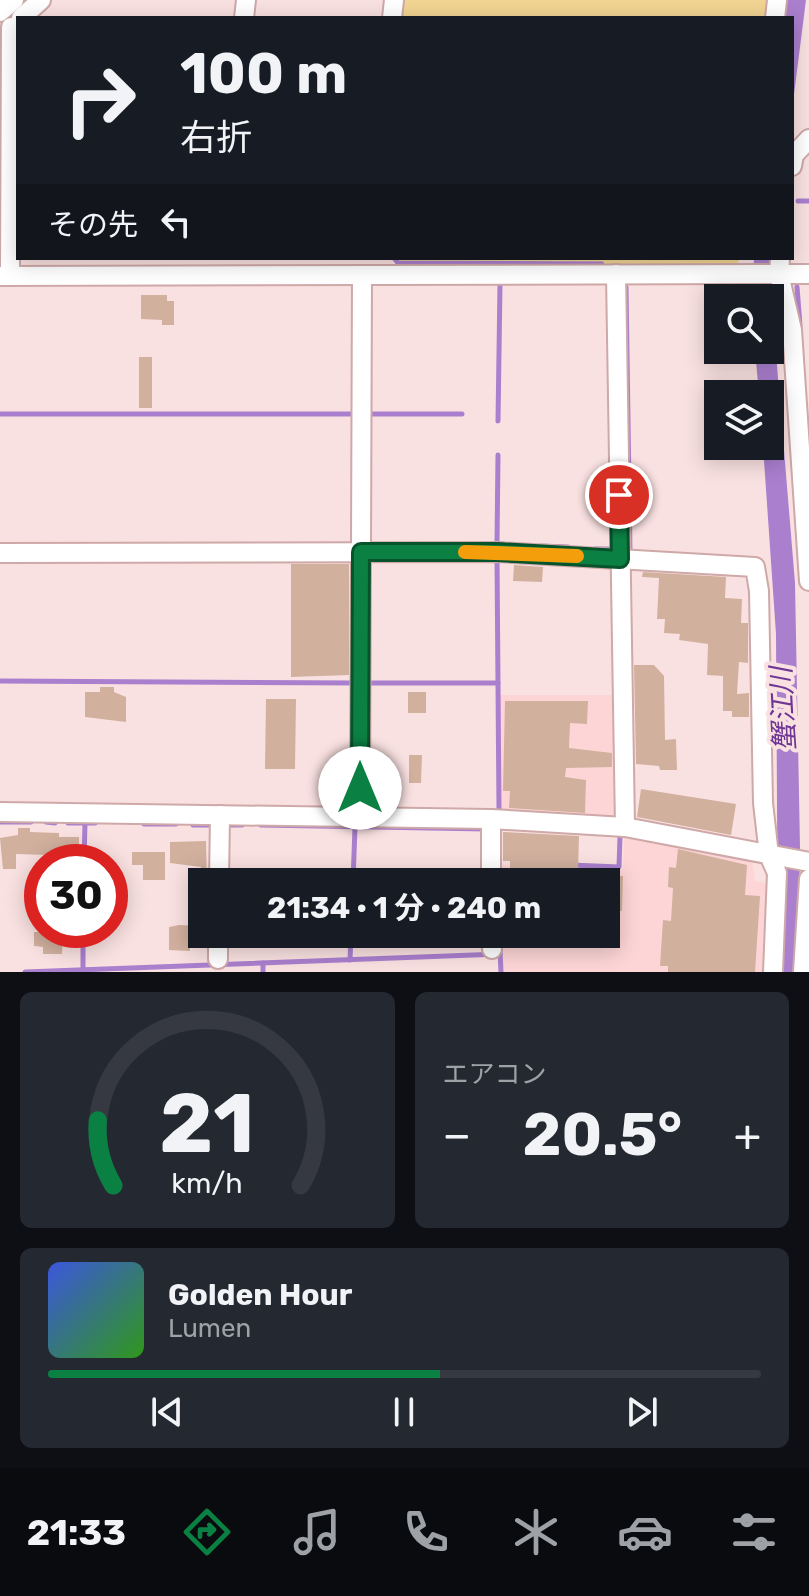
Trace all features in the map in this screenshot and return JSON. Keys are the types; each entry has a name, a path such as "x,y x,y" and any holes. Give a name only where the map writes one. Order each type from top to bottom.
{"street":[{"path":"14,0 10,22 14,111 5,151 5,276 362,277 390,266 616,274 779,266 809,274"},
{"path":"18,16 41,0"},
{"path":"798,160 809,139"},
{"path":"779,266 792,330 808,516 809,581"},
{"path":"616,274 625,827"},
{"path":"360,817 362,277"},
{"path":"0,553 497,552 755,567 759,591 763,803 777,873 773,972"},
{"path":"0,812 491,819 625,827 773,856 807,867 803,972"},
{"path":"219,868 220,815"},
{"path":"491,819 491,868"},
{"path":"218,948 218,959"}],"shaded area":[{"path":"402,0 769,0 767,16 400,16"},
{"path":"739,260 735,268 605,266 604,262 399,261"},
{"path":"500,695 614,695 616,812 612,817 500,813"},
{"path":"624,835 752,859 755,881 767,883 765,972 503,972 502,948 620,948 620,869 623,869"},
{"path":"502,865 593,868 502,868"}],"water":[{"path":"785,0 806,0 794,94 794,16 783,16"},
{"path":"754,260 774,260 772,284 753,284"},
{"path":"756,364 777,364 778,380 758,380"},
{"name":"蟹江川","path":"784,450 795,583 800,847 798,972 778,972 776,634 764,460 784,460"}],"building":[{"path":"141,295 167,295 167,301 174,301 174,325 162,325 162,320 141,319"},
{"path":"139,357 152,357 152,408 139,408"},
{"path":"291,564 349,564 349,675 291,677"},
{"path":"514,565 543,567 542,582 513,581"},
{"path":"643,572 726,577 725,598 742,599 741,623 748,623 748,663 739,662 737,694 749,693 749,717 732,717 732,711 723,711 723,676 707,675 708,644 679,640 680,634 664,633 665,619 657,619 659,578 642,577"},
{"path":"634,665 654,665 664,676 665,740 676,739 677,770 660,770 659,766 636,764"},
{"path":"100,687 114,687 114,692 126,697 126,722 85,717 85,692 100,692"},
{"path":"408,692 426,692 426,713 408,713"},
{"path":"266,699 296,699 295,769 265,769"},
{"path":"505,701 588,701 587,724 570,723 569,748 612,753 612,767 566,768 565,777 586,780 585,813 509,808 510,791 503,791"},
{"path":"409,755 422,755 421,783 409,783"},
{"path":"641,789 736,804 731,835 637,817"},
{"path":"18,828 30,828 30,832 79,837 79,844 24,844 24,854 16,854 16,869 3,869 0,838 18,835"},
{"path":"503,832 579,836 578,868 510,868 510,861 503,861"},
{"path":"206,841 207,868 170,863 170,842"},
{"path":"678,849 747,865 745,895 760,896 755,972 668,972 668,966 660,966 663,920 671,921 673,888 668,887 669,867 676,868"},
{"path":"132,852 165,852 165,880 143,880 143,865 132,865"},
{"path":"620,876 623,876 620,911"},
{"path":"188,925 190,951 169,950 169,927"},
{"path":"43,948 62,948 62,954 43,954"}],"waterway":[{"path":"16,10 27,0"},
{"path":"798,201 809,201"},
{"path":"396,260 398,263 602,264"},
{"path":"498,421 500,284"},
{"path":"626,287 630,551"},
{"path":"797,287 800,326"},
{"path":"0,414 356,414"},
{"path":"367,414 462,414"},
{"path":"498,455 497,543 503,544"},
{"path":"541,546 568,547"},
{"path":"595,549 611,549"},
{"path":"497,558 499,810"},
{"path":"0,681 356,683"},
{"path":"364,683 498,683"},
{"path":"0,822 31,822"},
{"path":"46,822 55,823"},
{"path":"68,823 95,823"},
{"path":"84,844 85,823"},
{"path":"144,824 176,824"},
{"path":"193,825 212,825"},
{"path":"227,825 242,825"},
{"path":"261,825 486,829"},
{"path":"354,868 355,827"},
{"path":"571,865 619,867 620,836"},
{"path":"83,948 83,970"},
{"path":"350,948 350,960"},
{"path":"500,951 501,972"},
{"path":"25,972 500,954"},
{"path":"263,963 263,972"}],"slow traffic":[{"path":"465,552 577,556"}],"route":[{"path":"360,788 361,552 497,552 620,559 619,495"}]}
